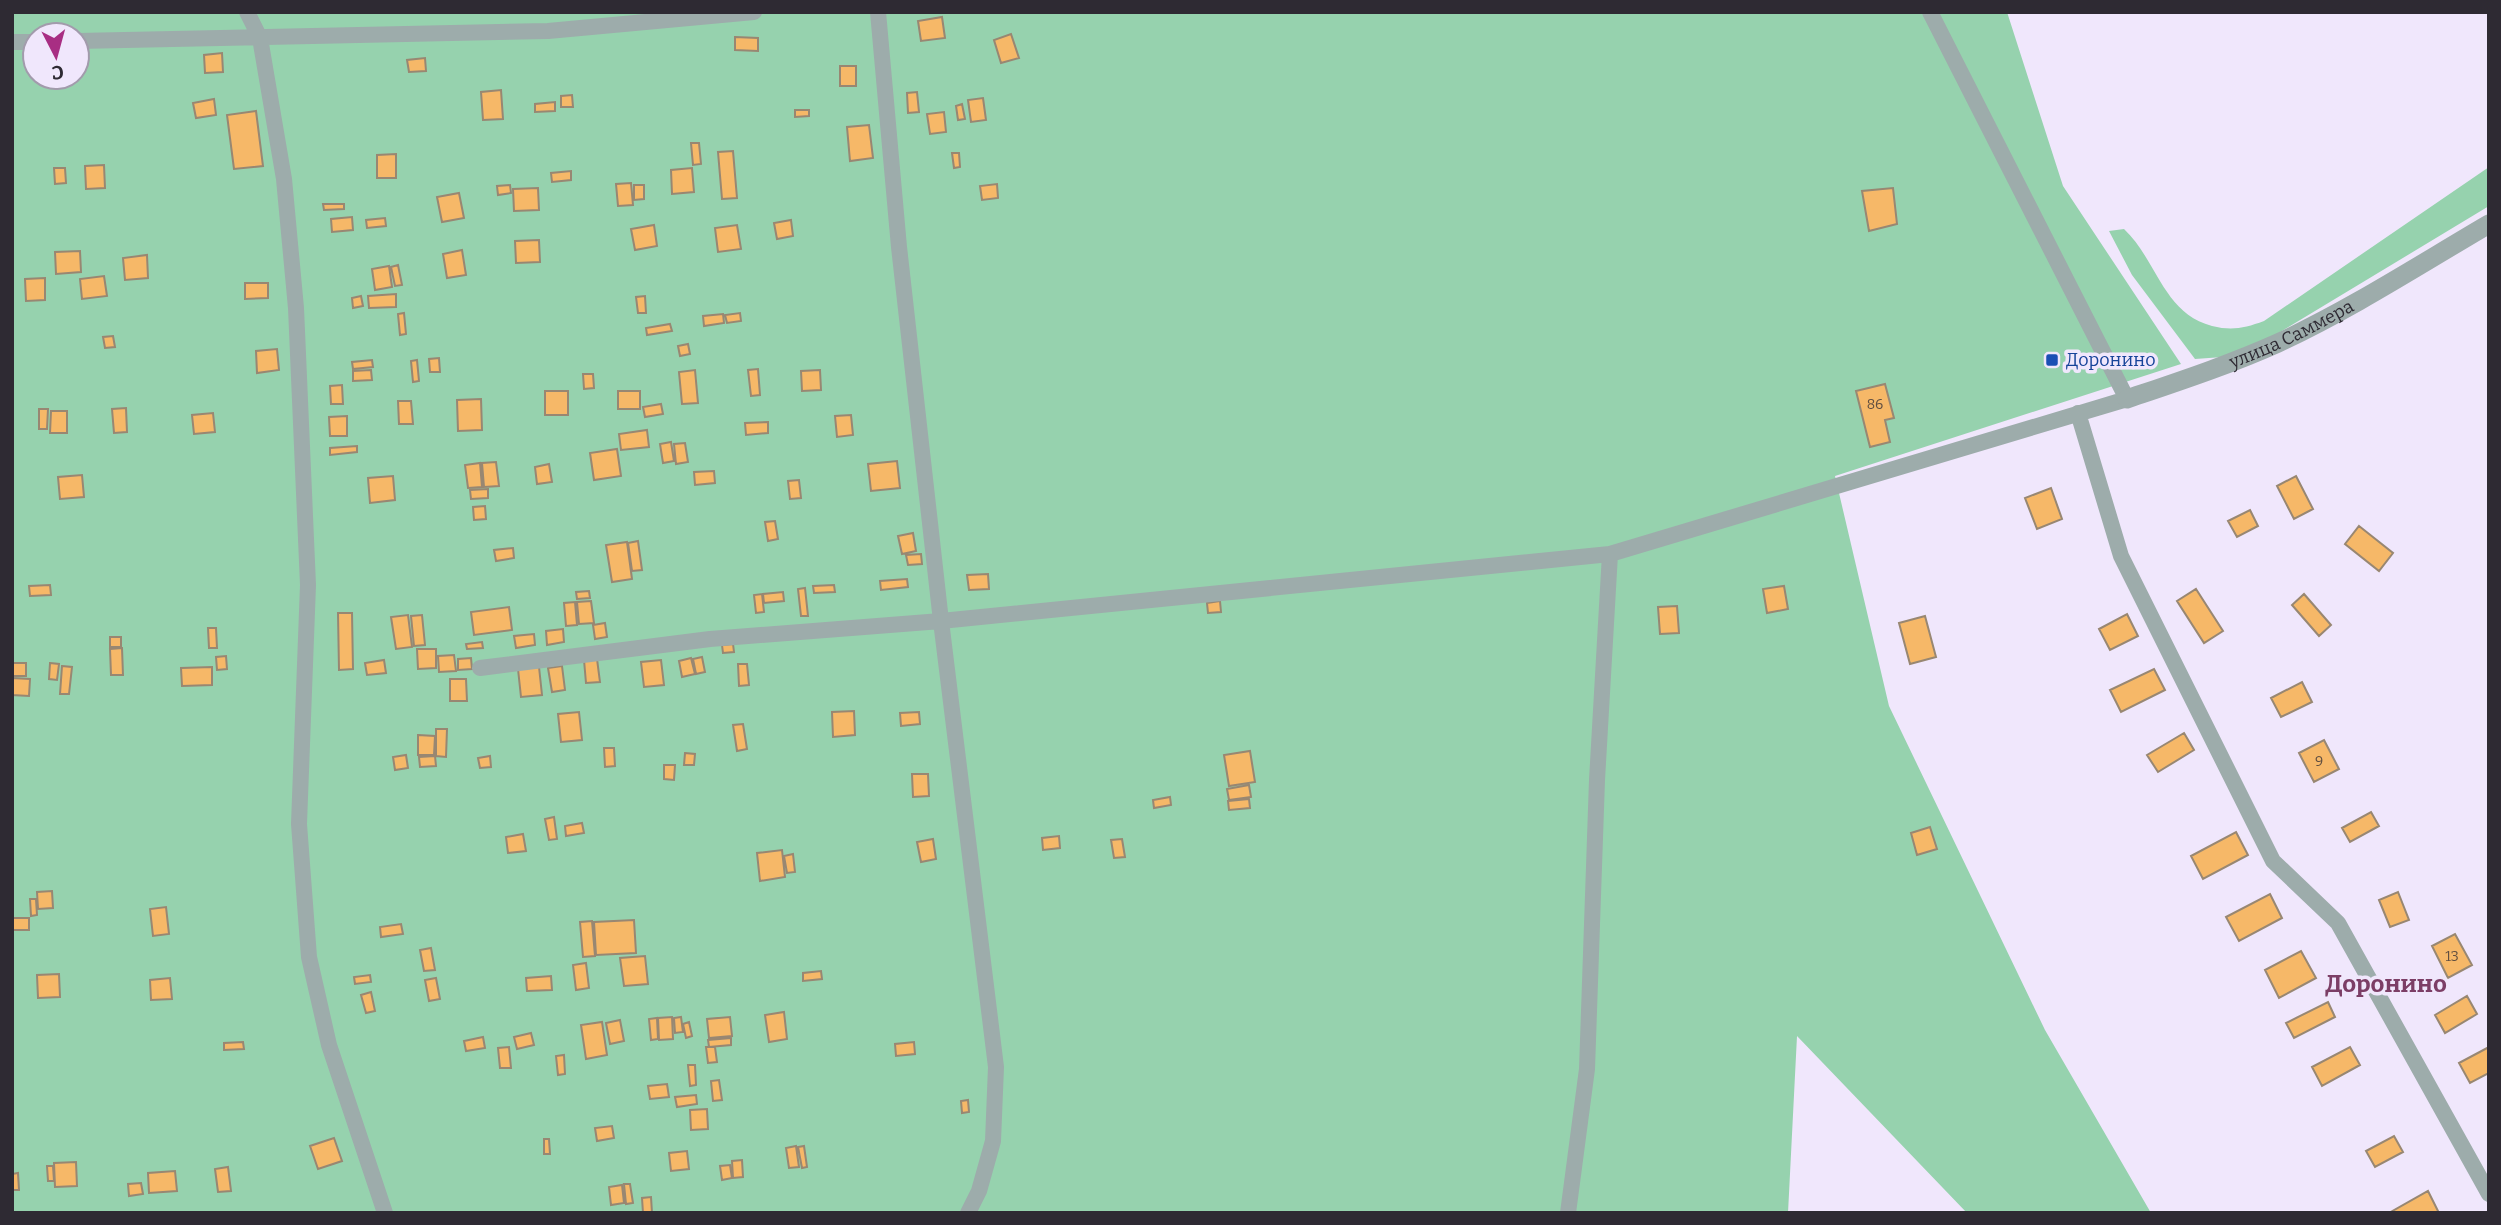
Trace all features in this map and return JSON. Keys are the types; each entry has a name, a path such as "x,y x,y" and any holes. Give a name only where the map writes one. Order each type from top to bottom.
{"street":[{"path":"247,12 260,38 284,179 296,308 308,585 299,824 309,957 329,1045 385,1213"},
{"path":"91,41 548,31 754,12"},
{"path":"878,12 940,621 996,1067 993,1141 979,1191 968,1213"},
{"path":"1930,12 2127,399"},
{"name":"улица Саммера","path":"480,668 710,639 940,621 1610,554 2127,399 2212,370 2278,343 2340,311 2489,224"},
{"path":"2078,413 2121,556 2273,861 2338,923 2489,1194"},
{"path":"1568,1213 1587,1069 1597,780 1610,554"}],"green space":[{"path":"12,12 2007,12 2063,186 2181,364 1835,476 1889,706 2045,1030 2151,1213 1967,1213 1797,1036 1788,1213 12,1213"},
{"path":"2489,167 2489,206 2272,337 2223,357 2195,359 2132,275 2109,231 2124,229 2182,310 2219,328 2244,327 2264,321"}],"building":[{"path":"942,17 945,38 921,41 918,21"},
{"path":"1011,34 1019,58 1001,63 994,40"},
{"path":"735,37 758,38 758,51 735,50"},
{"path":"222,53 223,72 205,73 204,55"},
{"path":"425,58 426,71 409,72 407,60"},
{"path":"840,66 856,66 856,86 840,86"},
{"path":"501,90 503,119 483,120 481,92"},
{"path":"917,92 919,112 908,113 907,93"},
{"path":"572,95 573,107 561,107 561,96"},
{"path":"983,98 986,120 971,122 968,100"},
{"path":"214,99 216,115 196,118 193,103"},
{"path":"555,102 555,111 535,112 535,104"},
{"path":"962,104 965,119 958,120 956,106"},
{"path":"795,110 809,110 809,116 795,117"},
{"path":"256,111 263,166 234,169 227,115"},
{"path":"944,112 946,132 930,134 927,114"},
{"path":"869,125 873,158 850,161 847,127"},
{"path":"691,143 699,143 701,164 693,165"},
{"path":"733,151 737,198 722,199 718,152"},
{"path":"952,153 959,153 960,167 954,168"},
{"path":"396,154 396,178 377,178 377,155"},
{"path":"104,165 105,188 86,189 85,166"},
{"path":"54,168 65,168 66,183 55,184"},
{"path":"692,168 694,192 672,194 671,170"},
{"path":"571,171 571,180 552,182 551,173"},
{"path":"631,183 633,205 618,206 616,184"},
{"path":"997,184 998,198 982,200 980,186"},
{"path":"510,185 511,193 498,195 497,186"},
{"path":"634,185 644,185 644,199 634,200"},
{"path":"538,188 539,210 514,211 513,189"},
{"path":"1893,188 1897,224 1869,231 1862,191"},
{"path":"459,193 464,218 442,222 437,197"},
{"path":"323,204 344,204 344,209 324,210"},
{"path":"352,217 353,230 332,232 331,219"},
{"path":"385,218 386,226 367,228 366,220"},
{"path":"791,220 793,236 777,239 774,223"},
{"path":"654,225 657,246 635,250 631,229"},
{"path":"737,225 741,249 718,252 715,228"},
{"path":"539,240 540,262 516,263 515,241"},
{"path":"462,250 466,275 447,278 443,254"},
{"path":"80,251 81,272 56,274 55,252"},
{"path":"147,255 148,278 125,280 123,258"},
{"path":"398,265 402,285 395,286 391,267"},
{"path":"389,266 392,287 375,290 372,269"},
{"path":"104,276 107,296 82,299 80,279"},
{"path":"45,278 45,300 26,301 25,279"},
{"path":"245,283 268,283 268,298 245,299"},
{"path":"396,294 396,307 369,308 368,296"},
{"path":"361,296 363,306 353,308 352,298"},
{"path":"645,296 646,313 638,313 636,297"},
{"path":"404,313 406,334 400,335 398,314"},
{"path":"740,313 741,321 727,323 725,315"},
{"path":"723,314 724,323 704,326 703,316"},
{"path":"670,324 672,331 647,335 646,328"},
{"path":"113,336 115,347 105,348 103,337"},
{"path":"688,344 690,354 680,356 678,346"},
{"path":"277,349 279,370 257,373 256,351"},
{"path":"439,358 440,372 430,372 429,359"},
{"path":"372,360 373,367 353,369 352,362"},
{"path":"417,360 419,381 413,382 411,361"},
{"path":"758,369 760,395 751,396 748,370"},
{"path":"371,370 372,380 353,381 353,371"},
{"path":"695,370 698,403 682,404 679,372"},
{"path":"820,370 821,390 802,391 801,371"},
{"path":"583,374 593,374 594,388 584,389"},
{"path":"1885,384 1894,418 1885,420 1890,442 1870,447 1856,391"},
{"path":"342,385 343,404 331,404 330,386"},
{"path":"545,391 568,391 568,415 545,415"},
{"path":"618,391 640,391 640,409 618,409"},
{"path":"481,399 482,430 458,431 457,400"},
{"path":"398,401 411,401 413,424 399,424"},
{"path":"661,404 663,414 645,417 643,407"},
{"path":"126,408 127,432 114,433 112,409"},
{"path":"39,409 48,409 47,429 39,429"},
{"path":"51,411 67,411 67,433 50,433"},
{"path":"213,413 215,432 194,434 192,415"},
{"path":"851,415 853,435 837,437 835,416"},
{"path":"347,416 347,436 330,436 329,417"},
{"path":"768,422 768,433 746,435 745,423"},
{"path":"647,430 649,447 621,450 619,434"},
{"path":"671,442 674,461 663,463 660,444"},
{"path":"685,443 688,462 676,464 674,444"},
{"path":"357,446 357,452 330,455 330,448"},
{"path":"617,449 621,476 594,480 590,453"},
{"path":"897,461 900,488 871,491 868,464"},
{"path":"496,462 499,486 484,487 482,463"},
{"path":"480,463 482,487 468,488 465,465"},
{"path":"549,464 552,482 537,484 535,467"},
{"path":"714,471 715,483 695,485 694,472"},
{"path":"82,475 84,497 60,499 58,477"},
{"path":"393,476 395,500 370,503 368,478"},
{"path":"2296,476 2313,509 2294,519 2277,486"},
{"path":"799,480 801,498 790,499 788,481"},
{"path":"2051,488 2062,519 2037,529 2025,498"},
{"path":"488,489 488,498 471,499 470,490"},
{"path":"485,506 486,519 474,520 473,507"},
{"path":"2250,510 2258,526 2237,537 2228,521"},
{"path":"775,521 778,539 768,541 765,522"},
{"path":"2359,526 2393,553 2379,571 2345,544"},
{"path":"913,533 916,551 902,554 898,536"},
{"path":"638,541 642,570 632,571 628,543"},
{"path":"627,542 632,579 612,582 606,545"},
{"path":"513,548 514,558 496,561 494,550"},
{"path":"921,554 922,564 908,565 906,555"},
{"path":"988,574 989,589 969,590 967,575"},
{"path":"907,579 908,587 881,590 880,581"},
{"path":"50,585 51,595 30,596 29,586"},
{"path":"834,585 835,592 814,593 813,586"},
{"path":"1784,586 1788,609 1767,613 1763,589"},
{"path":"805,588 808,616 801,616 798,589"},
{"path":"2196,589 2223,631 2204,643 2177,601"},
{"path":"589,591 590,598 577,599 576,592"},
{"path":"783,592 784,601 764,603 763,594"},
{"path":"762,594 764,612 756,613 754,595"},
{"path":"2304,594 2331,625 2319,636 2292,605"},
{"path":"591,601 594,623 579,624 577,602"},
{"path":"1220,601 1221,612 1208,613 1207,603"},
{"path":"575,602 577,625 566,626 564,603"},
{"path":"1677,606 1679,633 1660,634 1658,607"},
{"path":"509,607 512,630 474,635 471,612"},
{"path":"338,613 352,613 353,669 339,670"},
{"path":"2127,614 2138,636 2110,650 2099,629"},
{"path":"408,615 412,647 396,649 391,617"},
{"path":"422,615 425,645 414,646 411,616"},
{"path":"1925,616 1936,657 1910,664 1899,623"},
{"path":"605,623 607,637 595,639 593,625"},
{"path":"208,628 216,628 217,648 209,648"},
{"path":"563,629 564,642 547,645 546,631"},
{"path":"534,634 535,645 516,648 514,636"},
{"path":"110,637 121,637 121,647 110,647"},
{"path":"482,642 483,648 467,649 466,644"},
{"path":"733,644 734,652 723,653 722,645"},
{"path":"122,648 123,675 111,675 110,649"},
{"path":"417,649 436,649 436,668 418,669"},
{"path":"454,655 456,671 439,672 438,656"},
{"path":"226,656 227,669 217,670 216,657"},
{"path":"702,657 705,672 696,674 693,659"},
{"path":"471,658 472,669 458,670 458,659"},
{"path":"691,658 695,674 682,677 679,661"},
{"path":"597,659 600,682 586,683 584,660"},
{"path":"384,660 386,673 367,675 365,663"},
{"path":"661,660 664,685 644,687 641,662"},
{"path":"12,663 26,663 26,676 12,676"},
{"path":"50,663 59,664 57,680 49,679"},
{"path":"738,664 747,664 749,685 739,686"},
{"path":"62,666 72,667 69,694 60,694"},
{"path":"562,666 565,690 552,692 548,668"},
{"path":"212,667 212,685 182,686 181,668"},
{"path":"539,667 542,695 521,697 518,669"},
{"path":"2154,669 2165,690 2121,712 2110,690"},
{"path":"12,678 30,679 29,696 12,695"},
{"path":"450,679 466,679 467,701 450,701"},
{"path":"2302,682 2312,702 2281,717 2271,698"},
{"path":"854,711 855,735 833,737 832,712"},
{"path":"579,712 582,740 561,742 558,714"},
{"path":"919,712 920,724 901,726 900,713"},
{"path":"743,724 747,749 737,751 733,725"},
{"path":"436,729 447,729 446,757 436,756"},
{"path":"2184,733 2194,750 2158,772 2147,755"},
{"path":"418,735 435,736 434,755 418,755"},
{"path":"2324,740 2339,769 2314,782 2299,753"},
{"path":"604,748 614,748 615,766 605,767"},
{"path":"1250,751 1255,782 1229,786 1224,755"},
{"path":"685,753 695,754 694,765 684,765"},
{"path":"406,755 408,768 395,770 393,757"},
{"path":"435,756 436,766 420,767 419,757"},
{"path":"490,756 491,767 480,768 478,758"},
{"path":"664,765 675,765 674,780 664,779"},
{"path":"912,774 928,774 929,796 913,797"},
{"path":"1249,785 1251,797 1229,800 1227,789"},
{"path":"1170,797 1171,805 1154,808 1153,800"},
{"path":"1249,799 1250,808 1229,810 1228,801"},
{"path":"2371,812 2379,826 2350,842 2342,828"},
{"path":"554,817 557,839 549,840 545,819"},
{"path":"582,823 584,833 566,836 565,826"},
{"path":"1930,827 1937,849 1917,855 1911,833"},
{"path":"2236,832 2248,855 2203,879 2191,856"},
{"path":"523,834 526,851 508,853 506,837"},
{"path":"1059,836 1060,848 1043,850 1042,838"},
{"path":"933,839 936,859 921,862 917,842"},
{"path":"1122,839 1125,857 1114,858 1111,840"},
{"path":"782,850 785,877 760,881 757,853"},
{"path":"793,854 795,872 787,873 784,856"},
{"path":"52,891 53,908 38,909 37,892"},
{"path":"2398,892 2409,920 2390,927 2379,900"},
{"path":"2270,894 2282,918 2239,941 2226,917"},
{"path":"30,899 36,899 37,915 31,916"},
{"path":"166,907 169,934 153,936 150,909"},
{"path":"12,918 29,918 29,930 12,930"},
{"path":"634,920 636,953 596,955 594,922"},
{"path":"592,921 595,956 583,957 580,922"},
{"path":"401,924 403,934 381,937 380,927"},
{"path":"2455,934 2472,965 2448,978 2432,946"},
{"path":"431,948 435,970 424,971 420,950"},
{"path":"2301,951 2316,978 2279,998 2265,970"},
{"path":"645,956 648,984 624,986 620,958"},
{"path":"586,963 589,988 576,990 573,965"},
{"path":"821,971 822,979 803,981 803,973"},
{"path":"59,974 60,997 38,998 37,975"},
{"path":"370,975 371,982 355,984 354,977"},
{"path":"551,976 552,990 527,991 526,978"},
{"path":"170,978 172,999 151,1000 150,980"},
{"path":"436,978 440,999 429,1001 425,980"},
{"path":"371,992 375,1011 366,1013 361,995"},
{"path":"2467,996 2477,1014 2445,1033 2435,1015"},
{"path":"2328,1002 2335,1017 2294,1038 2286,1023"},
{"path":"784,1012 787,1039 769,1042 765,1015"},
{"path":"672,1017 673,1039 659,1040 658,1018"},
{"path":"681,1017 683,1032 675,1033 674,1018"},
{"path":"730,1017 732,1036 709,1038 707,1019"},
{"path":"657,1018 658,1039 651,1040 649,1019"},
{"path":"620,1020 624,1041 610,1044 606,1023"},
{"path":"602,1022 607,1055 586,1059 581,1025"},
{"path":"689,1022 692,1036 686,1038 683,1024"},
{"path":"531,1033 534,1045 517,1049 514,1037"},
{"path":"483,1037 485,1048 466,1051 464,1041"},
{"path":"731,1038 731,1045 709,1047 708,1040"},
{"path":"243,1042 244,1049 224,1050 224,1043"},
{"path":"914,1042 915,1054 896,1056 895,1044"},
{"path":"509,1047 511,1068 500,1068 498,1048"},
{"path":"706,1047 715,1047 717,1062 708,1063"},
{"path":"2350,1047 2360,1065 2322,1086 2312,1067"},
{"path":"2489,1047 2489,1073 2470,1083 2459,1063"},
{"path":"564,1055 565,1074 558,1075 556,1056"},
{"path":"688,1065 695,1065 696,1085 690,1086"},
{"path":"719,1080 722,1100 713,1101 711,1081"},
{"path":"667,1084 669,1097 650,1099 648,1086"},
{"path":"696,1095 697,1104 677,1107 675,1097"},
{"path":"968,1100 969,1112 962,1113 961,1101"},
{"path":"707,1109 708,1129 691,1130 690,1110"},
{"path":"612,1126 614,1138 597,1141 595,1128"},
{"path":"2394,1136 2403,1152 2375,1167 2366,1151"},
{"path":"334,1138 342,1161 318,1169 310,1146"},
{"path":"544,1139 549,1139 550,1154 544,1154"},
{"path":"796,1146 799,1167 789,1168 786,1148"},
{"path":"804,1146 807,1167 802,1168 798,1147"},
{"path":"687,1151 689,1169 671,1171 669,1153"},
{"path":"742,1160 743,1177 733,1178 732,1161"},
{"path":"76,1162 77,1186 55,1187 54,1163"},
{"path":"730,1165 732,1178 722,1180 720,1166"},
{"path":"47,1166 53,1166 54,1181 48,1181"},
{"path":"228,1167 231,1191 218,1192 215,1169"},
{"path":"175,1171 177,1191 149,1193 148,1173"},
{"path":"18,1173 19,1190 12,1190 12,1174"},
{"path":"141,1183 143,1194 129,1196 128,1184"},
{"path":"624,1184 630,1184 633,1203 626,1204"},
{"path":"622,1185 624,1203 611,1205 609,1187"},
{"path":"2428,1191 2439,1213 2389,1213"},
{"path":"651,1197 652,1213 643,1213 642,1198"}],"place":[{"name":"Доронино","path":"2052,360"}],"district":[{"name":"Доронино","path":"2386,984"}]}
